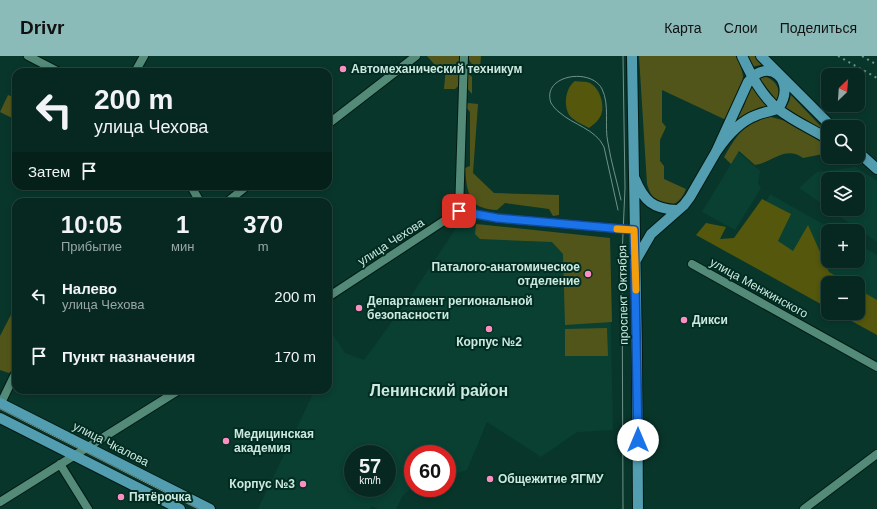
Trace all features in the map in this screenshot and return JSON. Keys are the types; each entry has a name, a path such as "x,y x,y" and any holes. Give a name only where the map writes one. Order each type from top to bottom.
{"main road":[{"name":"проспект Октября","path":"632,56 638,509"},
{"path":"742,56 752,77 778,109 821,135"},
{"path":"762,56 825,120"},
{"path":"635,261 652,234 684,205 690,197 722,143 747,119 764,112 778,109 783,102 785,95 784,82 781,76 766,70 757,72 752,77 748,82 716,152"},
{"path":"865,159 874,167"},
{"path":"865,161 874,167"},
{"path":"633,173 639,188 652,204 664,210 677,210"},
{"name":"улица Чкалова","path":"0,403 210,509"},
{"path":"0,418 180,509"}],"street":[{"path":"28,56 51,68"},
{"path":"137,68 144,56"},
{"path":"332,121 416,56"},
{"path":"464,56 459,211 497,218 634,230"},
{"path":"231,198 242,190"},
{"name":"улица Чехова","path":"332,294 459,211"},
{"name":"улица Менжинского","path":"692,264 877,367"},
{"path":"0,403 12,380"},
{"path":"0,502 173,394"},
{"path":"804,509 877,454"},
{"path":"60,464 88,509"}],"shaded area":[{"path":"427,56 460,56 458,86 455,89 444,89 446,67 434,64"},
{"path":"469,56 481,56 480,68 474,67 469,60"},
{"path":"639,56 737,56 742,73 743,78 739,93 728,117 724,119 662,90 662,122 666,127 660,140 660,161 664,166 664,179 686,189 678,202 670,205 665,205 654,198 650,193 647,184"},
{"path":"746,56 756,56 765,64 751,67"},
{"path":"468,73 472,77 472,94 467,88"},
{"path":"759,78 770,78 777,86 779,93 777,101"},
{"path":"575,81 587,82 594,85 601,98 602,113 598,120 589,128 572,118 566,108 567,93"},
{"path":"752,83 771,107 734,125 744,106"},
{"path":"8,95 12,96 12,118 0,112"},
{"path":"791,95 821,127 821,131 785,109"},
{"path":"468,103 478,104 473,173 494,193 559,195 559,215 553,216 549,209 505,203 497,210 489,209 481,207 473,201 468,190 465,168 470,166 470,112 466,107"},
{"path":"771,117 786,121 821,142 821,154 803,158 796,154 790,153 755,165 739,151 731,164 724,157 737,136 748,125 762,118"},
{"path":"738,152 760,171 758,184 761,188 735,230 702,212"},
{"path":"856,167 864,172 821,172 821,203 799,188 817,172"},
{"path":"865,173 877,181 877,242 865,234 865,224 851,224 839,216 865,216"},
{"path":"770,194 823,224 821,224 821,268 865,268 865,248 877,255 877,311 865,304 865,276 821,276 821,279 747,237"},
{"path":"762,199 791,214 778,241 793,251 808,225 821,254 821,268 827,268 829,272 836,276 821,276 821,304 696,235 706,223 726,227 720,239 734,238"},
{"path":"476,224 610,238 612,322 565,325 563,254 552,242 480,239 475,234"},
{"path":"476,225 609,238 613,430 577,432 541,457 487,422 467,470 456,473 456,445 404,445 404,494 396,509 378,509 372,506 370,509 258,509 313,394 332,394 332,333 345,353 364,360 413,293 456,228"},
{"path":"865,293 877,300 877,335 850,320 865,320"},
{"path":"12,313 12,372 9,373 0,370 0,336"},
{"path":"607,328 608,356 565,356 565,329"}],"tram line":[{"path":"623,56 625,188 622,256 623,509"},
{"path":"618,210 604,147 596,136 590,131 565,116 551,103 550,93 553,86 560,80 578,76 588,78 596,82 602,89 606,102 606,130 608,143 621,200"},
{"path":"0,409 198,509"}],"railway":[{"path":"838,56 877,78"},
{"path":"862,56 877,65"}],"slow traffic":[{"path":"617,229 634,230 636,290"}],"place":[{"name":"Автомеханический техникум","path":"343,69"},
{"name":"Паталого-анатомическое отделение","path":"588,274"},
{"name":"Департамент региональной безопасности","path":"359,308"},
{"name":"Дикси","path":"684,320"},
{"name":"Корпус №2","path":"489,329"},
{"name":"Медицинская академия","path":"226,441"},
{"name":"Общежитие ЯГМУ","path":"490,479"},
{"name":"Корпус №3","path":"303,484"},
{"name":"Пятёрочка","path":"121,497"}],"district":[{"name":"Ленинский район","path":"439,390"}],"route":[{"path":"459,211 497,218 634,230 638,440"}]}
